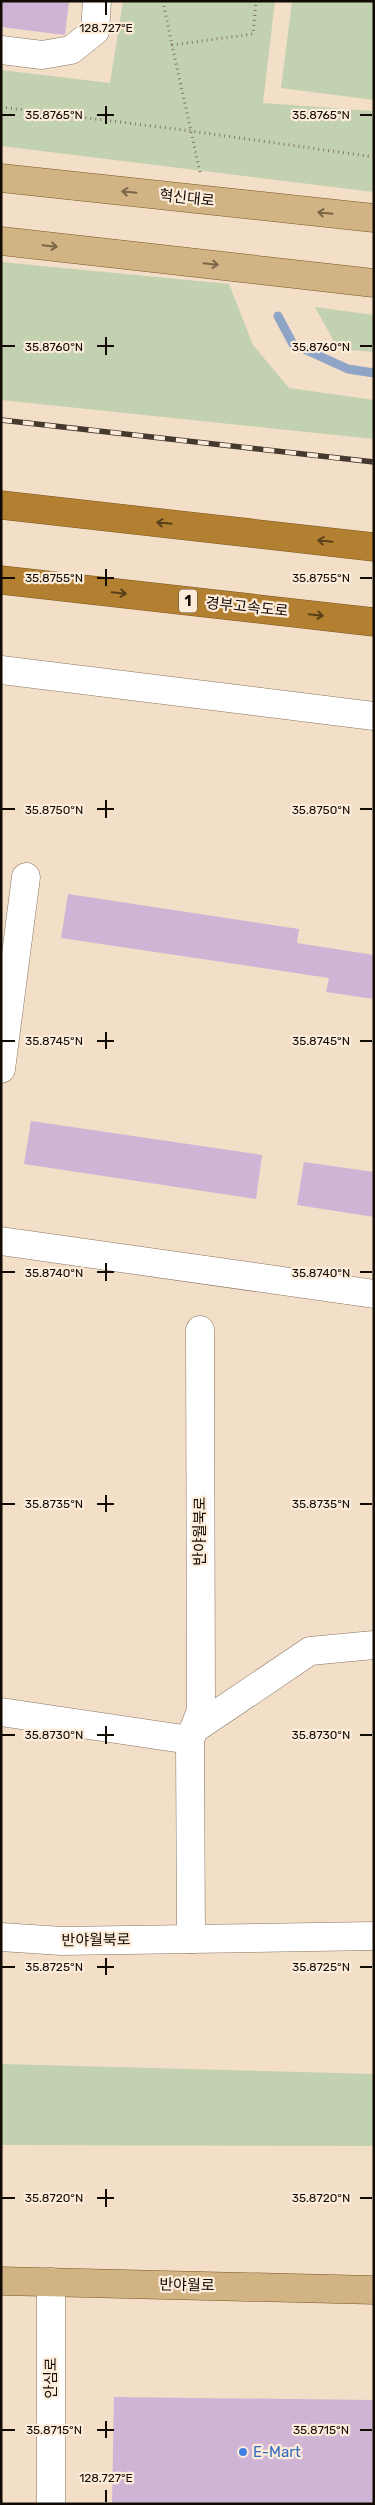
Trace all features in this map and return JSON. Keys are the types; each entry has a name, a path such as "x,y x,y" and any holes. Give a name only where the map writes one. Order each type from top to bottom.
{"highway":[{"path":"1,505 374,547"},
{"name":"경부고속도로","path":"1,580 374,622"}],"main road":[{"name":"혁신대로","path":"1,178 374,218"},
{"path":"1,241 374,283"},
{"name":"반야월로","path":"1,2281 374,2290"}],"street":[{"path":"1,50 42,55 71,50 95,32 97,1"},
{"path":"1,670 374,716"},
{"path":"1,1069 26,877"},
{"path":"1,1240 374,1294"},
{"name":"반야월북로","path":"191,1939 191,1735 201,1710 200,1330"},
{"path":"1,1712 191,1735 310,1651 374,1644"},
{"name":"반야월북로","path":"1,1938 62,1941 374,1936"},
{"name":"안심로","path":"51,2282 51,2504"}],"path":[{"path":"162,1 205,200"},
{"path":"172,45 253,34 256,1"},
{"path":"1,107 191,130 374,157"}],"green space":[{"path":"123,1 275,1 263,103 374,111 374,192 1,146 1,70 110,83"},
{"path":"292,1 374,1 374,100 281,88"},
{"path":"1,262 229,284 253,345 289,388 374,400 374,439 1,400"},
{"path":"315,307 374,315 374,352 338,349"},
{"path":"1,2064 374,2074 374,2146 1,2145"}],"building":[{"path":"1,1 69,1 65,35 1,27"},
{"path":"68,894 299,929 297,943 374,955 374,999 326,992 329,978 61,938"},
{"path":"31,1121 262,1155 256,1199 24,1164"},
{"path":"304,1162 374,1172 374,1217 297,1205"},
{"name":"E-Mart","path":"114,2397 374,2400 374,2504 112,2504"}],"waterway":[{"path":"278,316 293,344 348,369 374,373"}],"railway":[{"path":"1,420 374,462"}],"place":[{"name":"E-Mart","path":"243,2452"}]}
